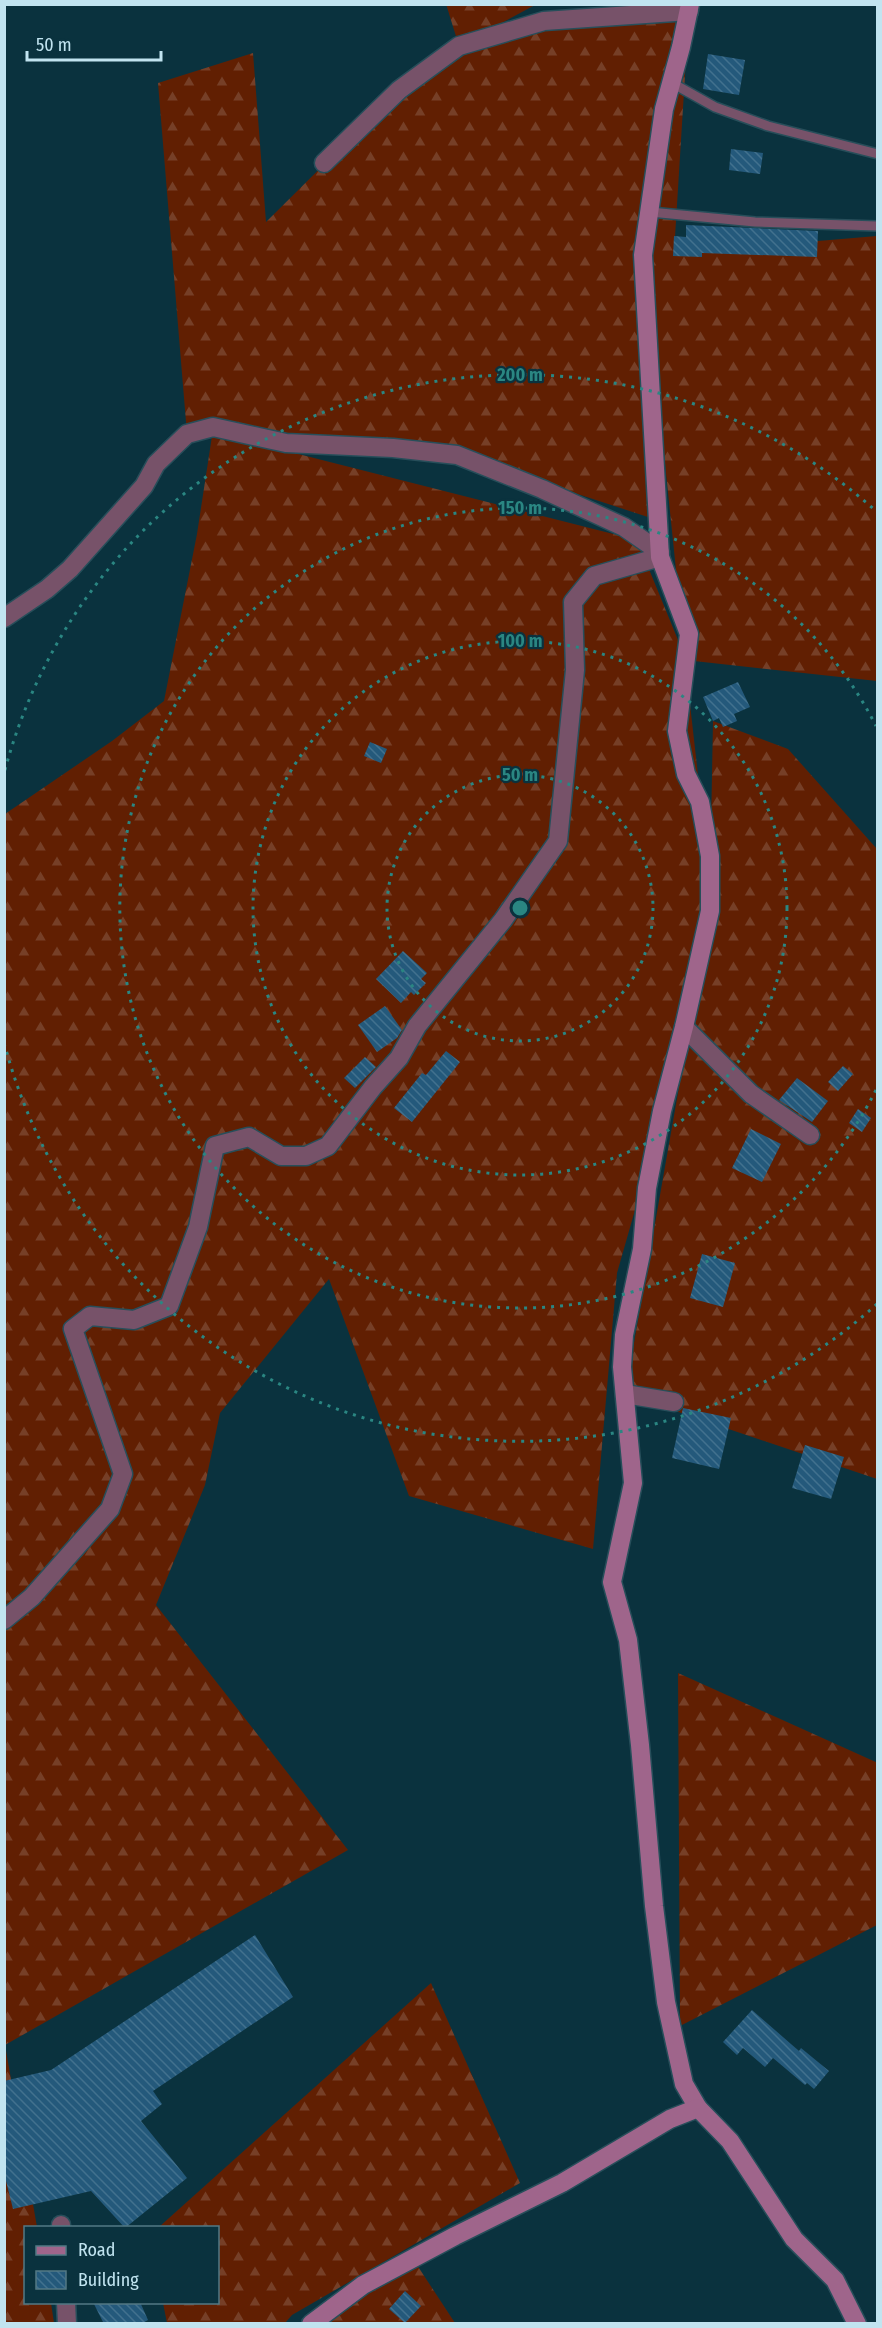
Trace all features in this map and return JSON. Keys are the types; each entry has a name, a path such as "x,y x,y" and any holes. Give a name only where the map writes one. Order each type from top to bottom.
{"street":[{"path":"324,163 399,90 459,46 544,21 690,8 664,109 643,255 660,555 689,634 677,731 686,774 700,802 710,856 710,911 662,1111 647,1188 642,1249 624,1335 622,1367 633,1483 612,1582 628,1641 654,1906 666,2002 684,2084 698,2108 730,2141 794,2239 835,2280 857,2324"},
{"path":"4,618 70,569 144,486 156,464 187,434 213,427 286,443 393,448 457,455 542,489 624,527 660,555"},
{"path":"4,1620 32,1597 110,1509 123,1474 73,1329 90,1316 134,1320 169,1306 198,1227 215,1146 249,1137 281,1156 306,1156 328,1146 373,1087 399,1058 417,1026 503,920 558,841 575,670 573,603 594,576 660,555"},
{"path":"684,1027 750,1094 810,1136"},
{"path":"625,1394 674,1402"},
{"path":"310,2324 363,2285 454,2236 562,2183 670,2119 698,2108"},
{"path":"66,2304 67,2324"}],"lane":[{"path":"672,83 715,107 768,126 878,154"},
{"path":"650,212 755,222 876,226"}],"green space":[{"path":"446,4 535,5 459,46"},
{"path":"689,11 674,253 877,236 877,681 685,660 710,881 713,721 788,749 877,849 877,1479 625,1394 710,911 667,1098 617,1273 593,1549 409,1496 329,1279 220,1413 205,1485 156,1605 348,1850 5,2045 5,814 112,741 164,701 197,534 212,436 187,434 158,83 253,53 266,222 399,90 483,39","holes":["239,439 474,460 657,520 663,444 685,657 637,540"]},
{"path":"678,1673 878,1763 877,1925 680,2026"},
{"path":"431,1983 520,2183 292,2315 285,2323 167,2323 163,2304 219,2304 219,2226 160,2226"},
{"path":"5,2045 37,2226 24,2226 24,2304 51,2304 54,2323 5,2324"},
{"path":"413,2259 455,2323 324,2324"}],"building":[{"path":"708,54 745,60 739,95 703,89"},
{"path":"731,149 763,153 760,174 729,170"},
{"path":"686,225 818,231 817,257 702,253 702,257 673,256 674,236 686,237"},
{"path":"738,682 750,707 734,714 737,721 723,727 719,718 713,721 703,697"},
{"path":"370,742 387,749 381,763 364,756"},
{"path":"403,951 427,973 421,979 426,983 414,995 411,992 401,1003 376,979"},
{"path":"385,1006 402,1030 397,1038 377,1052 358,1025"},
{"path":"446,1051 460,1062 412,1122 394,1108 422,1073 426,1075"},
{"path":"365,1057 376,1067 355,1088 344,1078"},
{"path":"843,1066 853,1074 838,1091 828,1082"},
{"path":"797,1078 828,1101 812,1122 779,1100"},
{"path":"858,1109 871,1118 862,1132 849,1123"},
{"path":"751,1129 781,1144 762,1182 732,1168"},
{"path":"702,1254 735,1263 723,1307 690,1298"},
{"path":"683,1408 731,1418 719,1469 672,1458"},
{"path":"805,1445 844,1457 831,1499 792,1488"},
{"path":"255,1935 293,1997 153,2091 162,2104 141,2121 187,2178 127,2226 123,2226 91,2191 13,2209 4,2173 4,2081 51,2070"},
{"path":"752,2010 799,2051 801,2048 829,2071 814,2089 807,2083 805,2085 773,2058 765,2067 743,2048 737,2055 723,2042"},
{"path":"405,2291 421,2306 405,2323 389,2309"},
{"path":"94,2304 141,2304 148,2320 141,2324 104,2324"}]}
